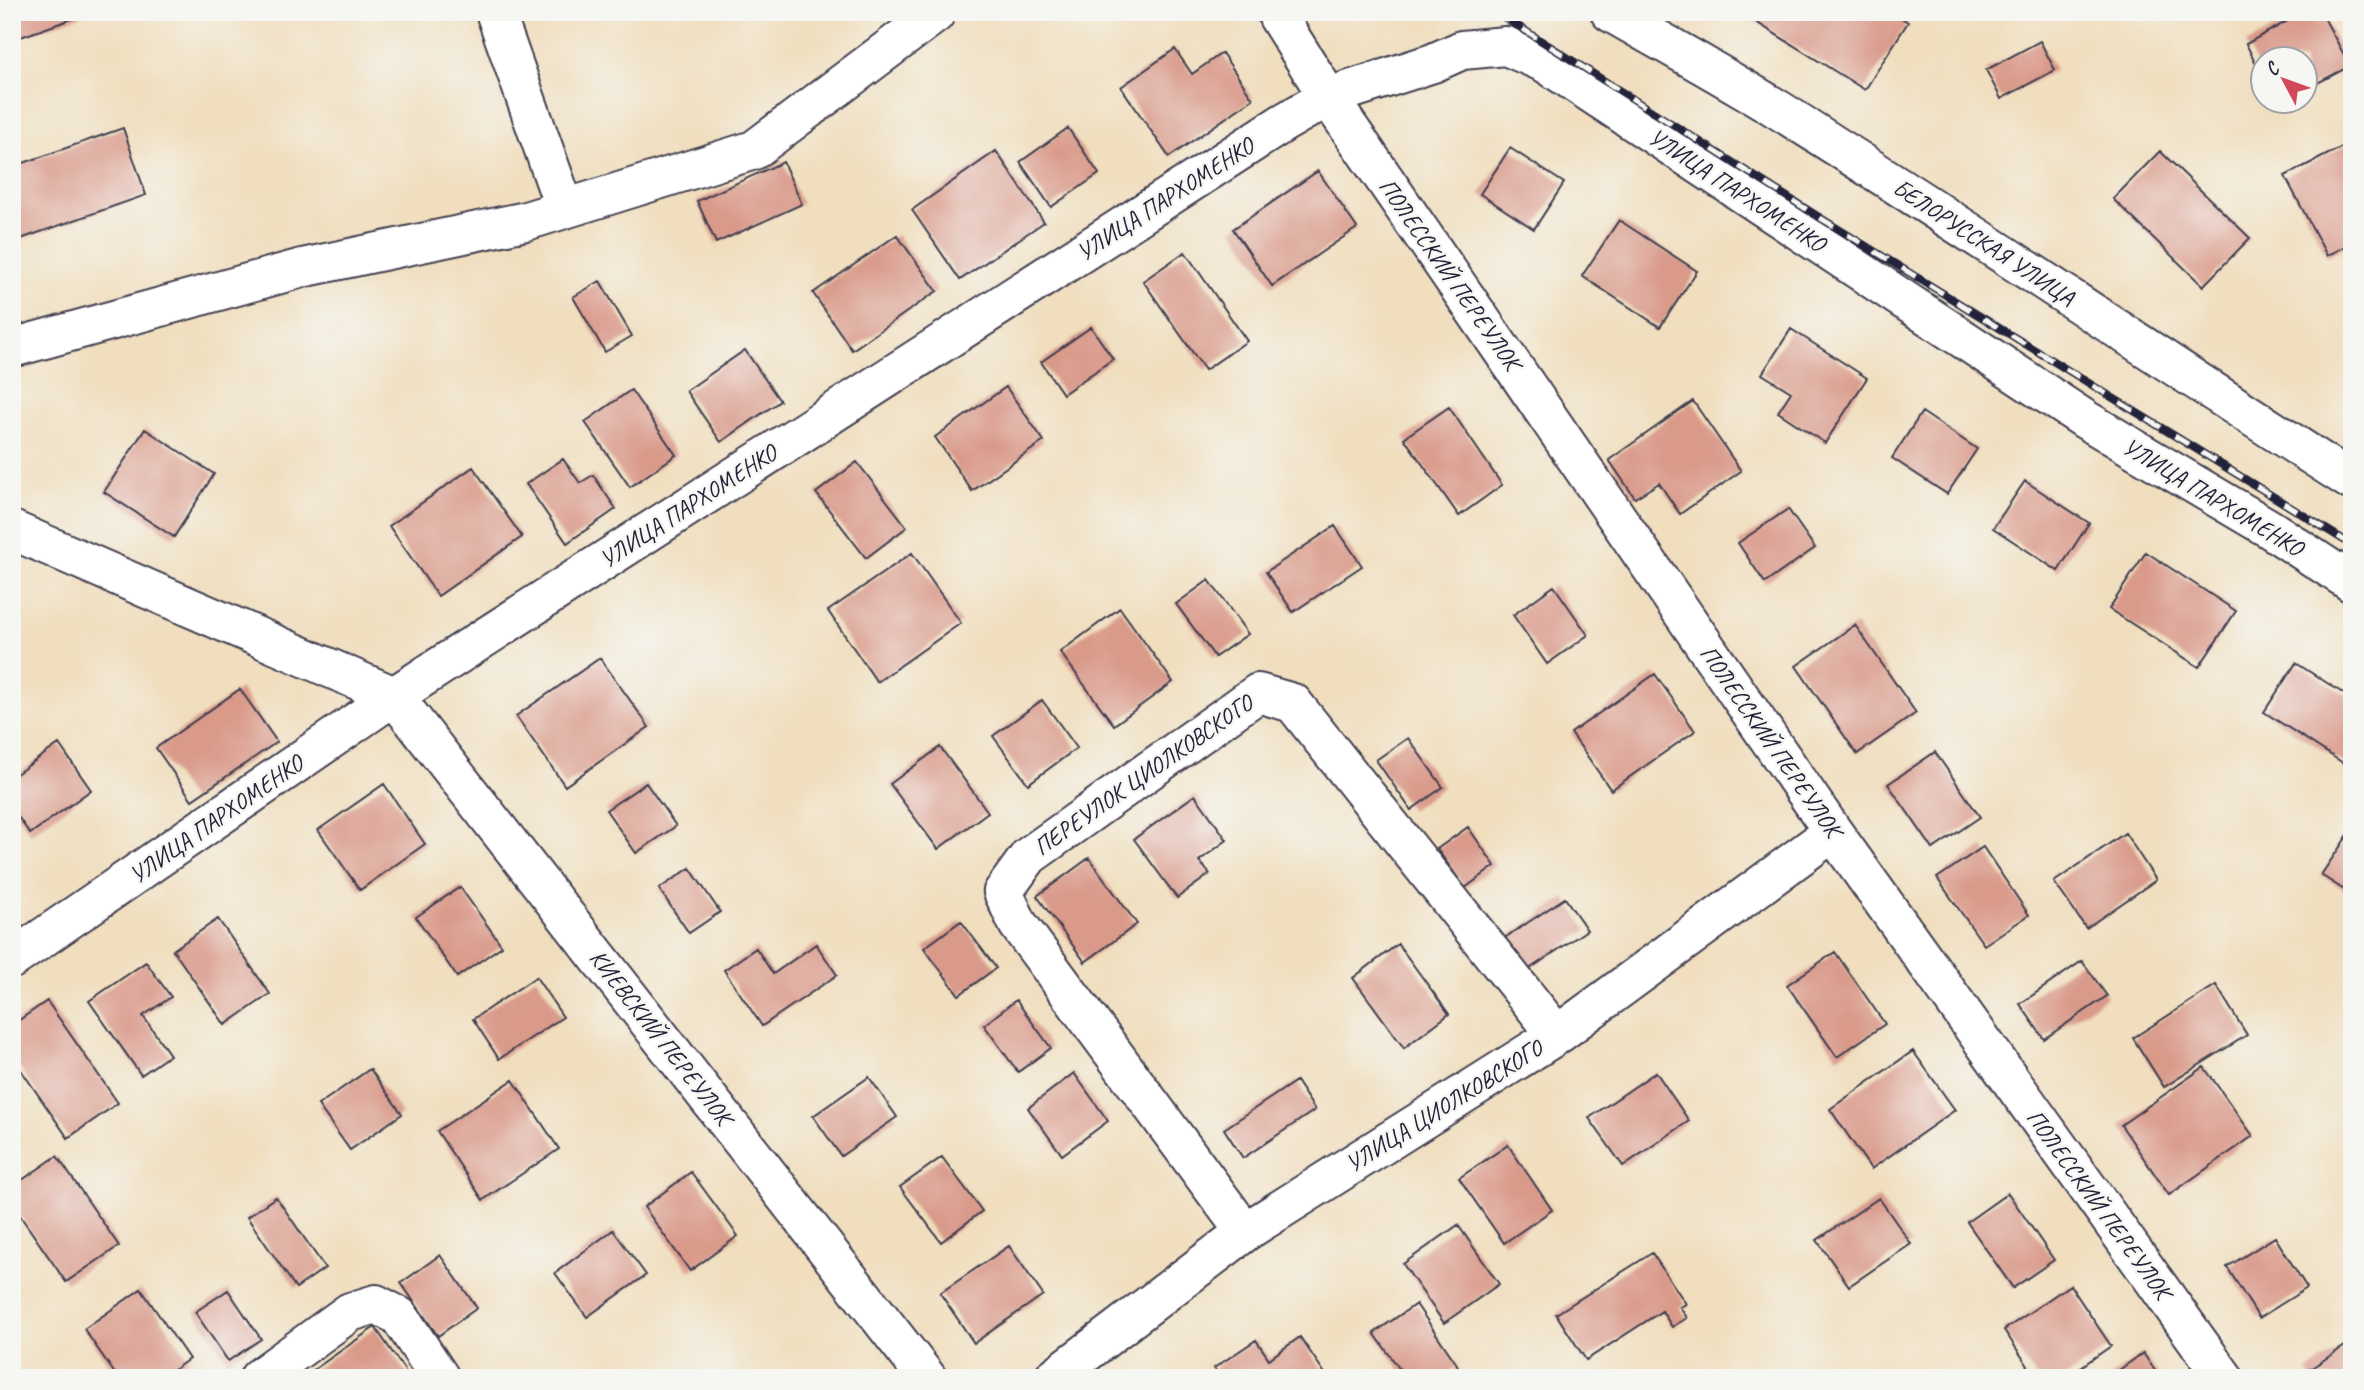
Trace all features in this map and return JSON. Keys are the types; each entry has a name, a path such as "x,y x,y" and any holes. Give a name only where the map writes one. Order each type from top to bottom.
{"street":[{"path":"495,12 565,209"},
{"name":"БЕЛОРУССКАЯ УЛИЦА","path":"1610,12 1777,108 2352,481"},
{"path":"12,348 302,268 526,221 754,150 935,14"},
{"path":"1278,17 1328,97"},
{"name":"УЛИЦА ПАРХОМЕНКО","path":"12,959 394,696 1283,123 1328,97 1433,63 1462,50 1506,46 1545,63 2086,420 2270,529 2352,583"},
{"name":"ПОЛЕССКИЙ ПЕРЕУЛОК","path":"1328,97 1833,832 2224,1378"},
{"path":"12,530 394,696"},
{"name":"ПЕРЕУЛОК ЦИОЛКОВСКОГО","path":"1245,1232 1018,924 1003,892 1029,856 1258,693 1293,703 1557,1035"},
{"name":"КИЕВСКИЙ ПЕРЕУЛОК","path":"394,696 927,1378"},
{"name":"УЛИЦА ЦИОЛКОВСКОГО","path":"1053,1378 1245,1232 1557,1035 1833,832"},
{"path":"259,1378 350,1312 376,1304 399,1316 440,1378"}],"building":[{"path":"12,12 89,12 89,13 12,40"},
{"path":"1740,12 1892,12 1908,22 1865,90"},
{"path":"2304,12 2321,12 2350,66 2318,83 2318,46 2248,48 2246,44"},
{"path":"2040,41 2055,70 2001,99 1986,70"},
{"path":"1175,49 1192,74 1222,53 1253,99 1169,157 1121,87"},
{"path":"123,128 146,195 12,242 12,167"},
{"path":"1068,128 1099,174 1051,207 1020,162"},
{"path":"2352,142 2352,243 2327,256 2285,176"},
{"path":"1510,148 1564,183 1534,229 1480,194"},
{"path":"996,151 1044,222 960,280 912,210"},
{"path":"2160,151 2250,238 2203,286 2113,199"},
{"path":"783,162 802,204 716,243 697,201"},
{"path":"1318,171 1357,228 1272,286 1233,229"},
{"path":"1619,220 1697,271 1660,327 1582,276"},
{"path":"897,235 937,291 852,350 813,293"},
{"path":"1185,252 1247,341 1205,370 1143,281"},
{"path":"600,281 632,336 605,352 573,297"},
{"path":"1091,327 1113,359 1063,394 1041,362"},
{"path":"1791,329 1867,378 1825,443 1778,412 1791,392 1762,374"},
{"path":"745,350 780,401 721,442 686,391"},
{"path":"1006,387 1044,441 972,491 935,437"},
{"path":"631,390 676,455 630,487 585,422"},
{"path":"1693,401 1741,471 1680,514 1659,483 1635,498 1609,460"},
{"path":"1449,407 1502,485 1459,516 1404,438"},
{"path":"1922,412 1977,449 1947,494 1892,458"},
{"path":"145,429 214,474 174,537 104,492"},
{"path":"563,459 580,483 593,475 616,509 567,543 526,484"},
{"path":"857,462 907,527 866,558 816,493"},
{"path":"473,467 522,537 438,596 389,526"},
{"path":"2025,481 2089,523 2058,571 1993,528"},
{"path":"1788,509 1815,548 1765,583 1738,543"},
{"path":"1335,526 1362,566 1293,612 1266,572"},
{"path":"2146,552 2236,611 2199,667 2109,609"},
{"path":"912,553 961,623 877,682 828,611"},
{"path":"1209,580 1248,634 1215,657 1176,604"},
{"path":"1554,586 1588,635 1547,664 1513,615"},
{"path":"1120,608 1173,682 1114,725 1060,652"},
{"path":"1855,625 1916,713 1857,754 1796,666"},
{"path":"600,658 649,727 565,786 516,716"},
{"path":"2296,663 2352,699 2352,750 2343,763 2264,712"},
{"path":"1655,674 1695,731 1611,790 1571,733"},
{"path":"240,689 277,742 192,800 156,748"},
{"path":"1042,700 1077,748 1028,784 993,736"},
{"path":"1408,738 1443,787 1411,810 1376,760"},
{"path":"59,744 91,790 30,834 12,808 12,777"},
{"path":"940,747 988,812 938,849 890,784"},
{"path":"1935,752 1980,817 1933,849 1888,784"},
{"path":"646,783 676,826 636,853 606,810"},
{"path":"384,784 425,844 360,890 318,830"},
{"path":"1195,795 1227,840 1199,861 1210,874 1177,898 1134,839"},
{"path":"1468,827 1495,866 1465,888 1437,849"},
{"path":"2352,829 2352,895 2321,875"},
{"path":"2125,833 2156,880 2086,928 2054,882"},
{"path":"1983,847 2029,915 1984,945 1937,878"},
{"path":"1089,858 1137,924 1085,962 1037,896"},
{"path":"690,868 720,912 689,933 659,889"},
{"path":"460,887 502,946 457,977 416,917"},
{"path":"1565,898 1587,930 1525,972 1503,939"},
{"path":"218,919 270,994 225,1025 173,950"},
{"path":"961,921 996,968 959,995 924,948"},
{"path":"816,944 837,975 762,1026 724,970 756,948 773,974"},
{"path":"1398,944 1449,1014 1404,1048 1353,978"},
{"path":"1835,952 1885,1024 1837,1057 1787,985"},
{"path":"2082,961 2107,996 2044,1039 2020,1004"},
{"path":"146,962 171,997 143,1016 170,1055 141,1075 89,1001"},
{"path":"536,977 563,1017 499,1059 473,1019"},
{"path":"2216,985 2247,1035 2164,1087 2133,1038"},
{"path":"1016,1000 1051,1048 1018,1072 984,1025"},
{"path":"47,1001 118,1103 68,1138 12,1057 12,1025"},
{"path":"1913,1051 1955,1110 1871,1169 1830,1109"},
{"path":"2204,1067 2253,1136 2169,1195 2121,1125"},
{"path":"370,1069 402,1114 350,1150 318,1105"},
{"path":"1656,1072 1689,1121 1623,1166 1589,1118"},
{"path":"1074,1073 1108,1121 1062,1155 1028,1108"},
{"path":"869,1077 897,1117 841,1156 813,1116"},
{"path":"513,1080 559,1149 483,1200 437,1131"},
{"path":"1296,1081 1315,1110 1243,1158 1224,1129"},
{"path":"1508,1145 1552,1210 1504,1243 1459,1178"},
{"path":"57,1156 119,1246 66,1282 12,1204 12,1187"},
{"path":"942,1157 982,1211 941,1242 900,1187"},
{"path":"691,1172 738,1236 690,1271 644,1207"},
{"path":"2008,1193 2054,1260 2013,1288 1967,1222"},
{"path":"276,1197 325,1268 296,1288 247,1217"},
{"path":"1879,1198 1911,1244 1849,1286 1817,1240"},
{"path":"1458,1225 1499,1284 1444,1323 1403,1264"},
{"path":"613,1230 646,1275 587,1317 555,1273"},
{"path":"2275,1237 2307,1288 2259,1318 2227,1267"},
{"path":"1009,1246 1043,1295 974,1343 940,1293"},
{"path":"1652,1253 1686,1304 1680,1307 1687,1318 1672,1327 1662,1311 1586,1360 1556,1314"},
{"path":"440,1255 477,1308 438,1336 401,1283"},
{"path":"2070,1285 2111,1346 2065,1378 2036,1378 2004,1330"},
{"path":"141,1289 189,1359 162,1378 118,1378 84,1329"},
{"path":"228,1290 261,1339 228,1361 195,1312"},
{"path":"1416,1304 1458,1366 1441,1378 1406,1378 1374,1333"},
{"path":"375,1327 410,1378 317,1378 312,1371"},
{"path":"1300,1337 1328,1378 1221,1378 1214,1368 1256,1340 1269,1359"},
{"path":"2351,1342 2352,1378 2311,1378 2307,1371"},
{"path":"2143,1353 2160,1378 2108,1378"}],"railway":[{"path":"1496,12 1814,214 2352,545"}]}
